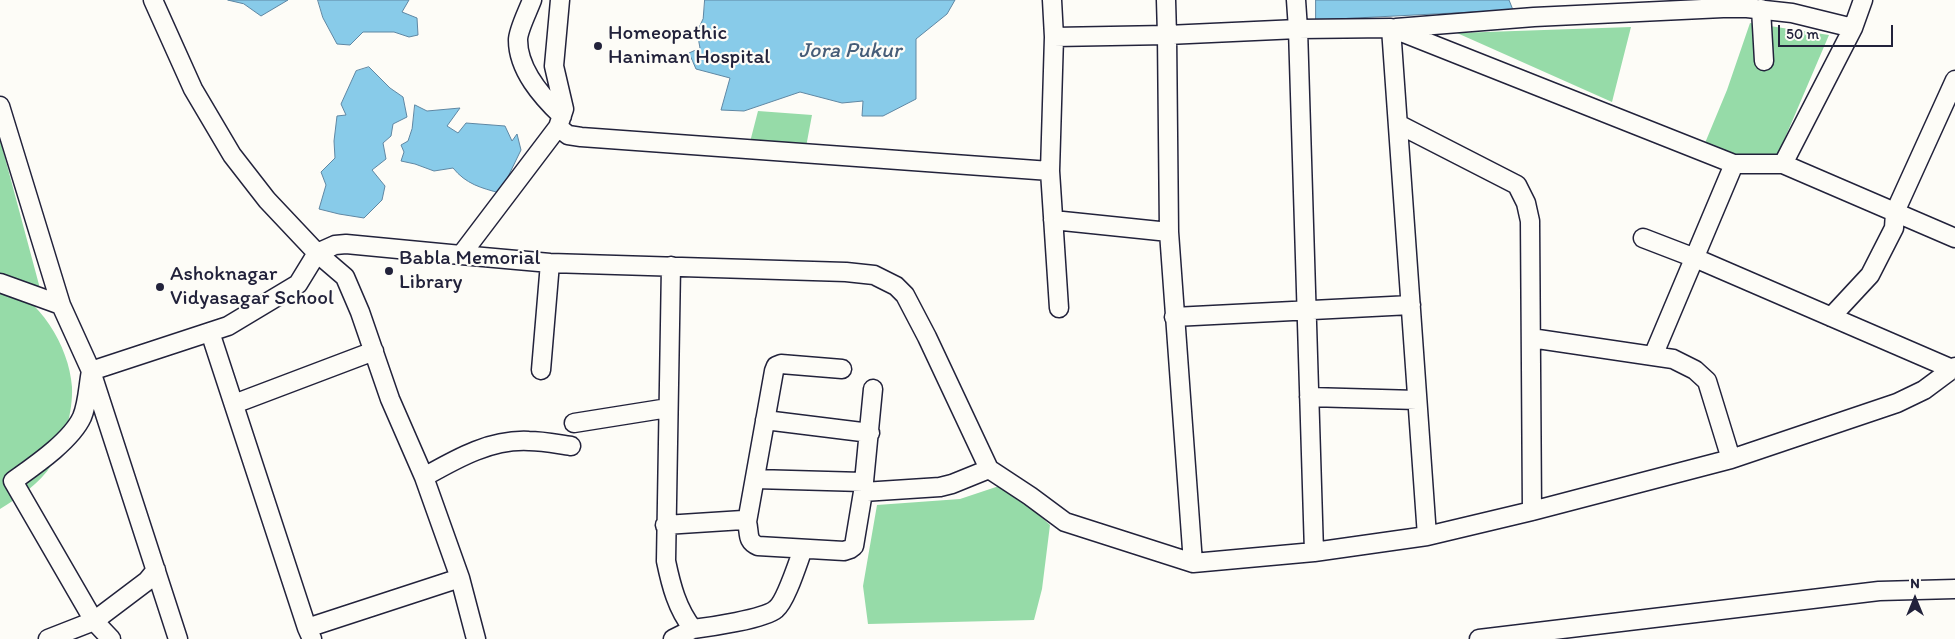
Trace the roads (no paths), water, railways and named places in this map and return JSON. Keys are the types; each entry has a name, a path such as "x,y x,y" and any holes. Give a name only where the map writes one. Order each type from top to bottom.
{"street":[{"path":"152,0 193,89 232,155 268,200 317,253 345,277 360,312 390,399 424,477 460,578 476,639"},
{"path":"532,0 518,38 519,51 526,71 568,135 1050,170"},
{"path":"462,256 560,122 564,102 554,66 560,0"},
{"path":"1052,0 1054,37 1050,170 1059,308"},
{"path":"1166,0 1168,232 1193,563"},
{"path":"1296,0 1314,552"},
{"path":"1783,164 1853,28 1863,0"},
{"path":"1054,37 1167,35 1298,28 1391,28 1534,17 1752,6 1792,13 1853,28"},
{"path":"1752,6 1764,61"},
{"path":"1391,28 1427,536"},
{"path":"1391,28 1734,164 1783,164 1955,238"},
{"path":"1831,317 1870,275 1894,228 1895,212 1955,80"},
{"path":"0,106 61,305 91,371 178,639"},
{"path":"1398,124 1517,185 1526,203 1530,221 1532,511"},
{"path":"1653,356 1734,164"},
{"path":"1052,220 1168,232"},
{"path":"1643,238 1695,258 1953,368"},
{"path":"91,371 228,326 298,284 317,253 335,245 346,244 550,263 846,272 874,275 896,286 904,295 927,337 990,469 1065,522 1193,563 1314,552 1427,536 1532,511 1731,459 1897,403 1924,390 1953,368"},
{"path":"541,370 550,263"},
{"path":"671,266 666,561 670,582 682,616 693,628"},
{"path":"0,283 61,305"},
{"path":"1174,317 1411,305"},
{"path":"210,332 309,634 460,578"},
{"path":"1531,338 1673,359 1695,370 1707,381 1731,459"},
{"path":"234,404 374,351"},
{"path":"842,369 781,364 776,366 747,522 748,538 752,544 804,549 850,550 854,546 870,433 873,388"},
{"path":"91,371 82,418 72,432 44,459 7,484 94,621 111,639"},
{"path":"1309,397 1417,400"},
{"path":"574,423 668,408"},
{"path":"765,420 870,433"},
{"path":"424,477 470,452 498,444 527,441 571,446"},
{"path":"755,479 863,487 940,487 990,469"},
{"path":"666,525 743,520 747,522"},
{"path":"673,639 693,628 707,627 765,615 776,609 782,600 804,549"},
{"path":"48,639 94,621 146,582 156,570"},
{"path":"1479,639 1879,591 1955,589"}],"water":[{"path":"228,0 288,0 261,16 244,4"},
{"path":"318,0 409,0 402,12 417,18 418,35 409,37 394,32 363,32 350,45 337,44 323,18"},
{"name":"Jora Pukur","path":"705,0 955,0 947,14 916,39 916,99 883,116 862,116 863,101 842,103 800,92 744,111 721,110 730,78 696,69 689,53 700,48 697,32 703,19"},
{"path":"1316,0 1509,0 1513,10 1316,20"},
{"path":"369,67 390,88 403,97 407,117 393,124 391,136 383,143 386,159 372,170 385,186 382,200 364,218 319,209 326,185 321,172 335,158 334,141 337,116 346,115 341,104 356,71"},
{"path":"415,105 427,111 460,108 447,126 458,133 466,123 505,126 512,141 517,134 521,150 500,193 469,182 453,168 434,171 401,161 404,152 401,145 408,141 412,129"}],"place":[{"name":"Homeopathic Haniman Hospital","path":"598,46"},
{"name":"Babla Memorial Library","path":"389,271"},
{"name":"Ashoknagar Vidyasagar School","path":"160,287"}]}
